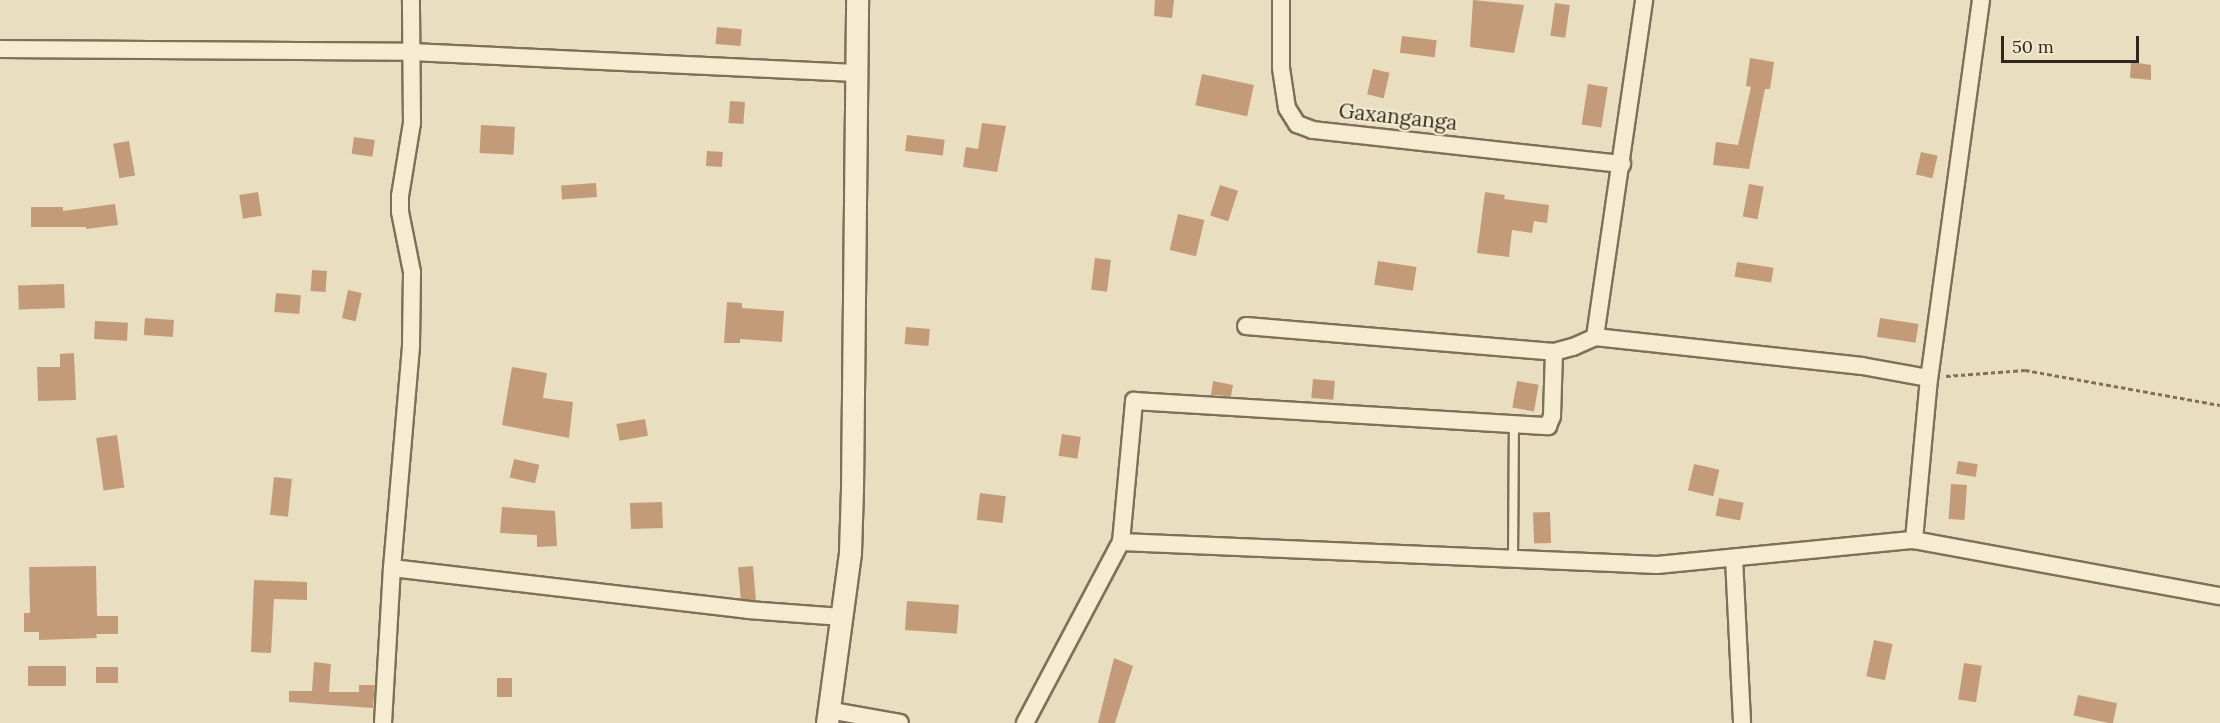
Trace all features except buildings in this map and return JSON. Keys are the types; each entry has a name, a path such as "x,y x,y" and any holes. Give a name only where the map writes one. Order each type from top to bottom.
{"street":[{"path":"383,723 392,568 411,345 412,272 400,212 400,196 412,123 411,0"},
{"path":"857,0 852,490 849,552 828,716 900,723"},
{"name":"Gaxanganga","path":"1281,0 1281,68 1287,108 1296,124 1313,130 1622,164"},
{"path":"1595,336 1622,164 1644,0"},
{"path":"1914,540 1929,378 1981,0"},
{"path":"0,49 411,52 856,73"},
{"path":"1246,326 1554,352 1573,347 1595,336 1862,366 1929,378"},
{"path":"1025,723 1121,542 1134,401 1548,426 1552,416 1554,352"},
{"path":"1121,542 1657,566 1914,540 2220,596"},
{"path":"1734,558 1742,723"},
{"path":"392,568 748,610 842,616"}],"lane":[{"path":"1514,424 1514,559"}],"path":[{"path":"1929,378 2025,370 2220,405"}]}
